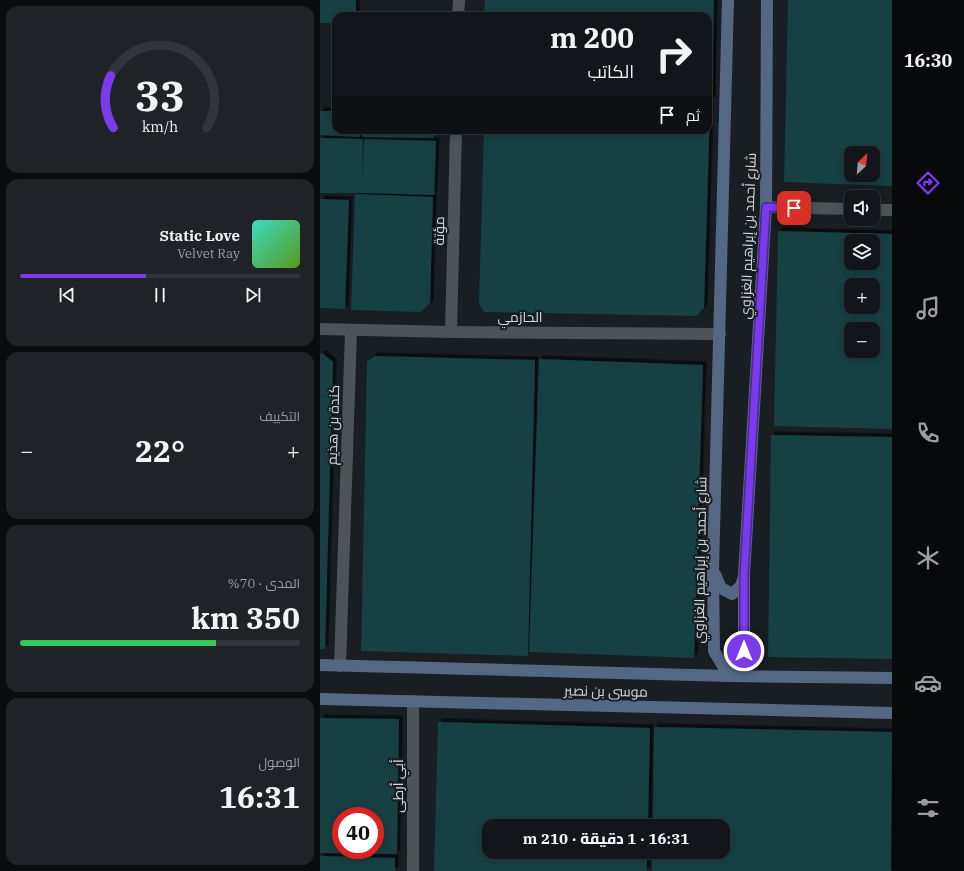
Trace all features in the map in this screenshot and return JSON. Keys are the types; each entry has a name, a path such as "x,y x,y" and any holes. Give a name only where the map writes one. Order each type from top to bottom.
{"street":[{"path":"458,0 458,12"},
{"name":"شارع أحمد بن إبراهيم الغزاوي","path":"728,0 713,569 714,651 728,676 744,651 744,575 766,207 766,0"},
{"name":"مؤتة","path":"451,332 456,134"},
{"path":"766,207 844,209"},
{"path":"880,210 892,210"},
{"name":"الحازمي","path":"320,329 451,332 720,334"},
{"name":"كندة بن هذيم","path":"340,666 351,330"},
{"path":"713,569 721,588 732,594 741,586 744,575"},
{"path":"320,665 728,676 892,678"},
{"name":"موسى بن نصير","path":"320,699 892,714"},
{"name":"أبي أرطى","path":"413,701 413,871"}],"building":[{"path":"320,0 356,0 356,12 332,12 332,23 320,23"},
{"path":"485,0 714,0 712,100 712,12 484,12"},
{"path":"788,0 892,0 892,186 784,182"},
{"path":"320,111 332,111 332,134 360,134 360,137 320,135"},
{"path":"362,134 434,134 434,138 362,137"},
{"path":"484,134 709,134 704,308 696,316 484,312 479,303"},
{"path":"320,138 363,139 362,184 364,139 436,141 434,195 320,193"},
{"path":"355,194 433,197 430,303 421,312 351,310"},
{"path":"320,199 349,200 345,309 320,308"},
{"path":"778,231 892,234 892,429 774,426"},
{"path":"320,354 323,354 333,362 325,649 320,649"},
{"path":"374,356 535,360 528,656 361,651 367,362"},
{"path":"539,359 703,365 694,658 529,652"},
{"path":"771,435 892,437 892,659 768,657"},
{"path":"320,718 399,719 397,854 384,854 384,807 332,807 332,853 320,853"},
{"path":"438,722 650,728 648,819 482,819 482,859 647,859 647,871 434,871"},
{"path":"654,727 892,732 891,871 652,871 652,859 730,859 730,819 653,819"},
{"path":"320,856 332,856 332,859 395,858 395,871 320,871"}],"route":[{"path":"744,651 744,575 766,207 794,208"}]}
